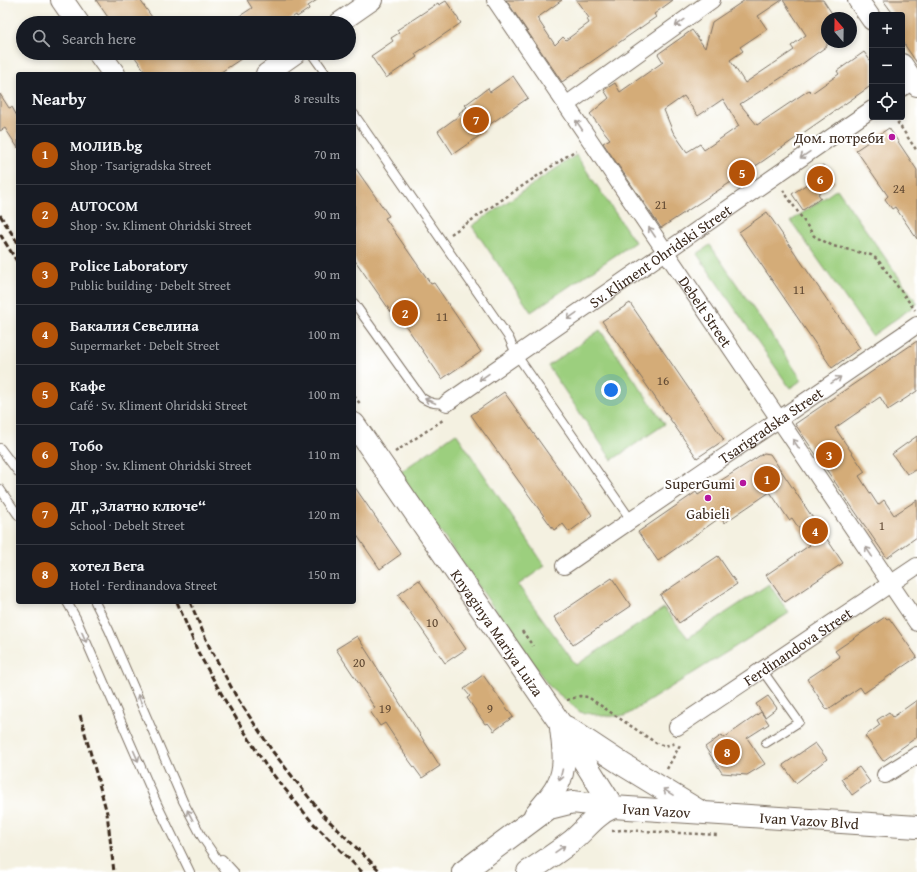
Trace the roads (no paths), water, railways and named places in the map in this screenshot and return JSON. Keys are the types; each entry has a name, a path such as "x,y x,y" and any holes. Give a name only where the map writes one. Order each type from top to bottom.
{"main road":[{"path":"62,0 73,16"},
{"path":"104,60 113,72"},
{"name":"Knyaginya Mariya Luiza","path":"356,427 560,723 613,807"},
{"path":"560,723 622,764 701,813"},
{"path":"463,872 528,825 554,791 562,775 564,752 560,723"},
{"name":"Ivan Vazov","path":"528,825 549,808 565,804 582,803 613,807 701,813"},
{"path":"528,872 573,841 600,814 613,807"},
{"name":"Ivan Vazov Blvd","path":"701,813 917,827"}],"street":[{"path":"349,16 372,0"},
{"name":"Debelt Street","path":"495,0 917,623"},
{"path":"566,105 712,0"},
{"path":"858,0 869,16"},
{"path":"269,72 286,60"},
{"path":"905,70 912,83"},
{"name":"Sv. Kliment Ohridski Street","path":"447,403 869,111"},
{"name":"Tsarigradska Street","path":"564,566 917,325"},
{"name":"Ferdinandova Street","path":"680,733 762,670 917,566"},
{"path":"885,774 917,754"}],"lane":[{"path":"316,60 325,72"},
{"path":"356,117 509,338 516,354 630,520"},
{"path":"356,306 422,398 428,402 436,404 447,403"},
{"path":"0,448 16,469"},
{"path":"0,489 16,512"},
{"path":"68,604 76,618 158,806 190,872"},
{"path":"96,604 109,630 183,801 202,837 226,872"},
{"path":"762,670 798,722 766,743"},
{"path":"202,837 234,872"}],"railway":[{"path":"0,215 16,240"},
{"path":"0,234 16,260"},
{"path":"178,604 198,652 226,702 266,766 312,822 362,872"},
{"path":"191,604 209,646 236,696 273,752 322,814 381,872"},
{"path":"80,715 107,813 114,872"}],"place":[{"name":"ДГ „Златно ключе“","path":"476,120"},
{"name":"Дом. потреби","path":"892,137"},
{"name":"Кафе","path":"742,173"},
{"name":"Тобо","path":"820,179"},
{"name":"AUTOCOM","path":"405,313"},
{"name":"Police Laboratory","path":"829,455"},
{"name":"МОЛИВ.bg","path":"767,479"},
{"name":"SuperGumi","path":"743,483"},
{"name":"Gabieli","path":"708,498"},
{"name":"Бакалия Севелина","path":"815,531"},
{"name":"хотел Вега","path":"727,752"}]}
